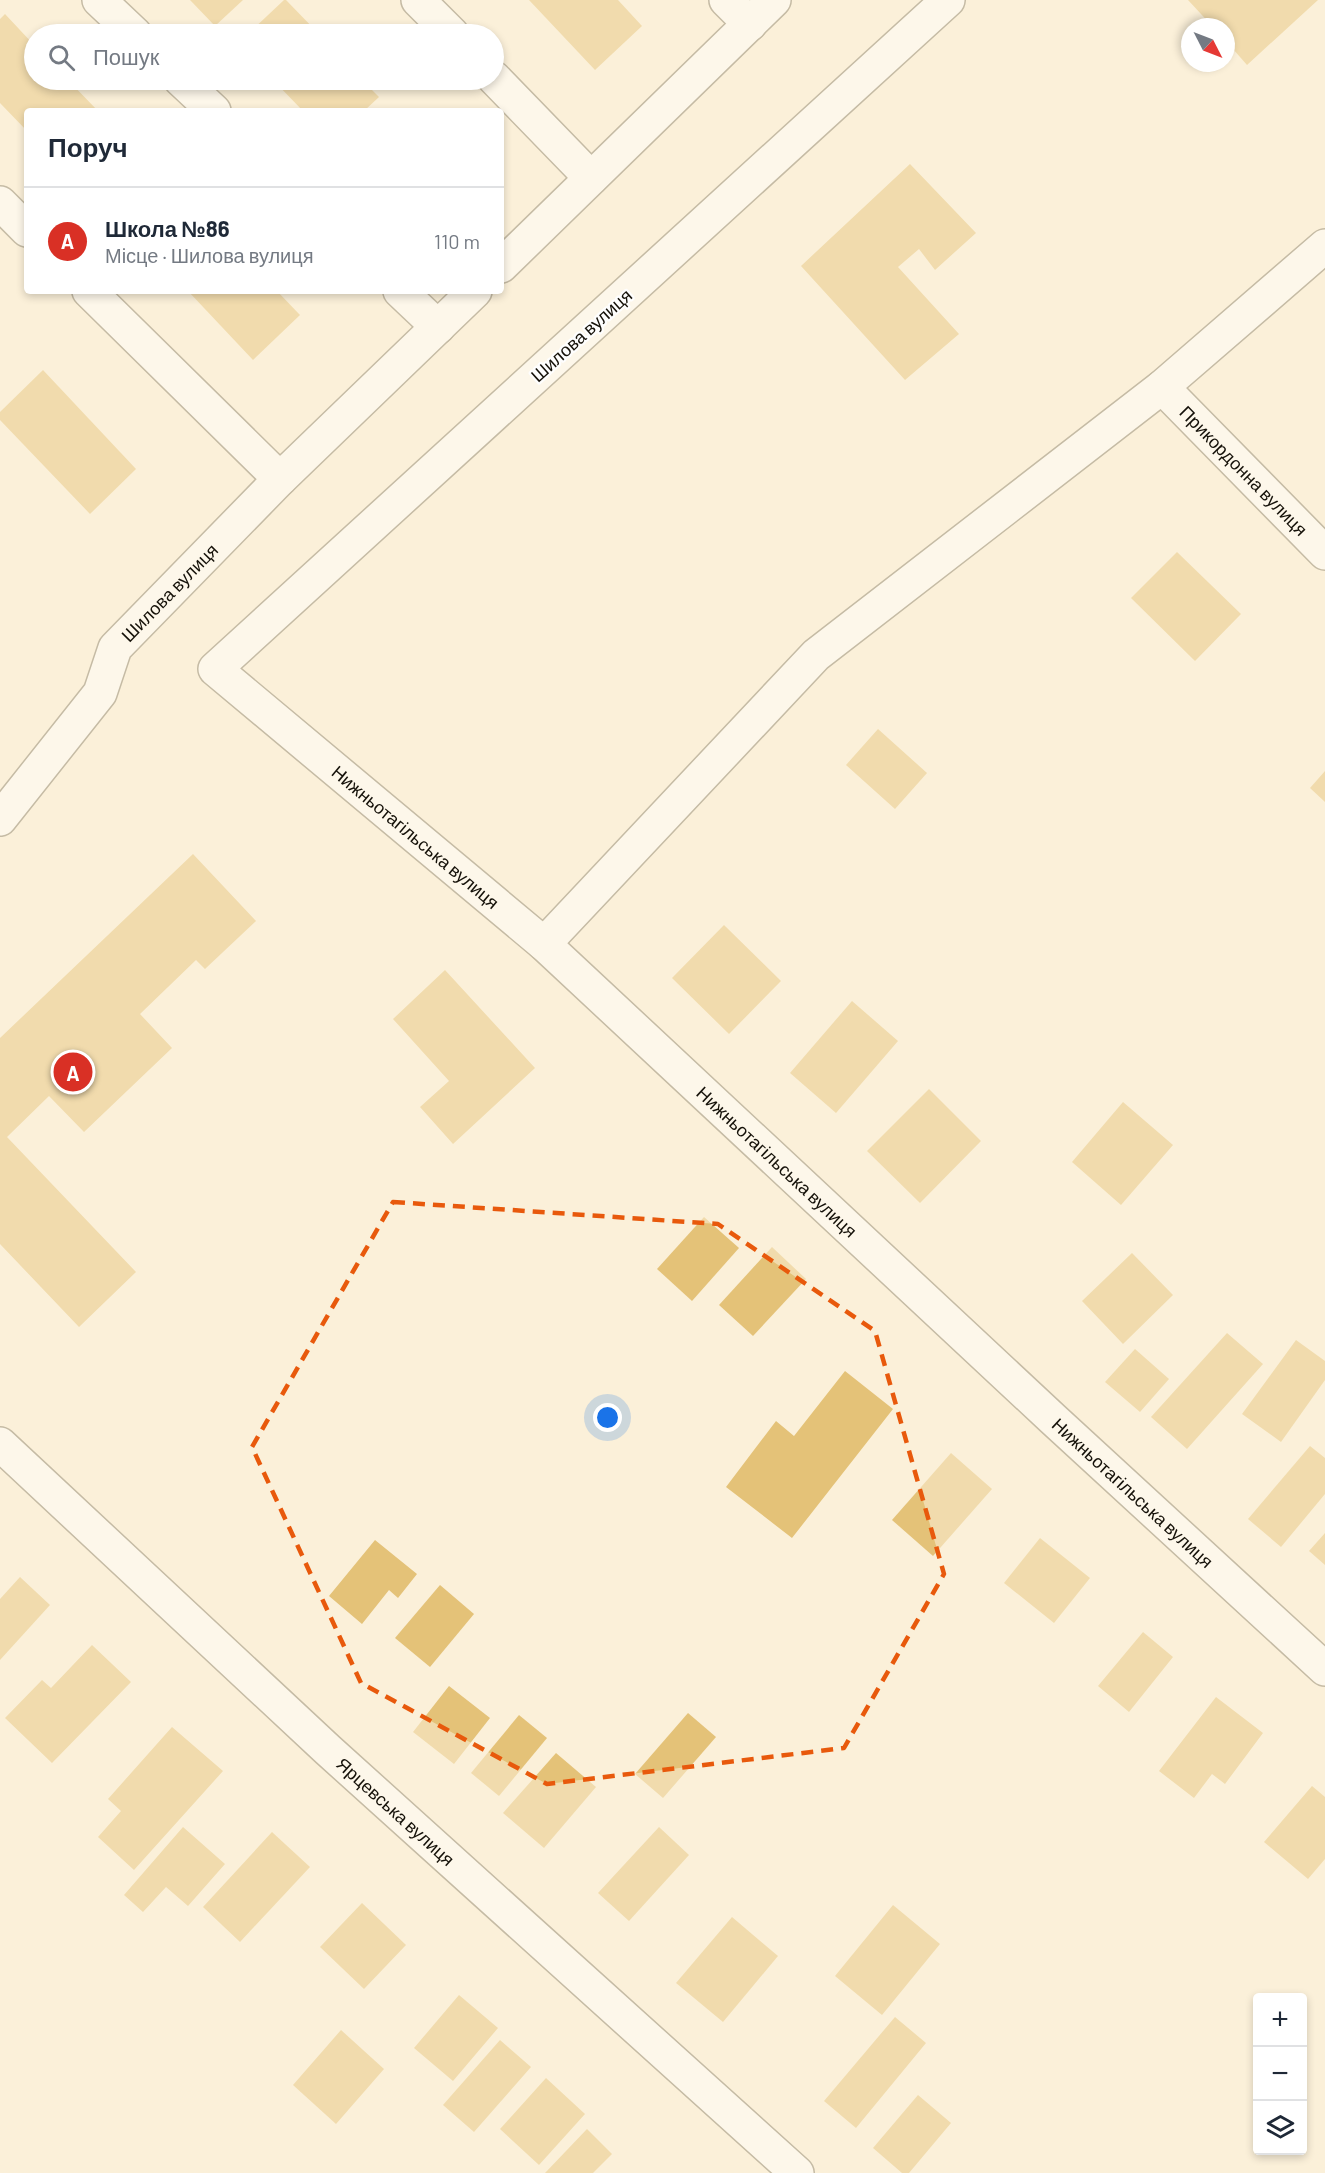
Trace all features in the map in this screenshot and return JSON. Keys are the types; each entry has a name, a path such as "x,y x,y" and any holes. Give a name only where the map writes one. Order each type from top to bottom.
{"street":[{"path":"99,0 124,24"},
{"path":"418,0 442,24"},
{"path":"726,0 750,24"},
{"path":"504,263 774,0"},
{"name":"Шилова вулиця","path":"215,669 948,0"},
{"path":"504,88 591,178"},
{"path":"192,90 211,108"},
{"path":"0,203 24,227"},
{"path":"544,944 816,655 1162,387 1325,246"},
{"path":"92,294 280,479"},
{"path":"403,294 438,327"},
{"name":"Шилова вулиця","path":"0,819 100,693 115,648 280,479 472,294"},
{"name":"Прикордонна вулиця","path":"1162,387 1325,554"},
{"name":"Нижньотагільська вулиця","path":"215,669 544,944 1325,1669"},
{"name":"Ярцевська вулиця","path":"0,1444 328,1750 797,2173"}],"highlighted area":[{"path":"393,1202 718,1224 875,1331 944,1574 844,1748 547,1784 361,1683 252,1447"}],"building":[{"path":"190,0 243,0 217,24 213,24"},
{"path":"286,0 309,24 259,24"},
{"path":"529,0 618,0 642,26 595,70"},
{"path":"1188,0 1318,0 1247,65 1235,51 1235,18 1205,18"},
{"path":"5,14 24,34 24,90 78,90 95,108 24,108 24,128 0,103 0,19"},
{"path":"283,90 372,90 379,97 367,108 300,108"},
{"path":"910,164 976,233 935,270 919,249 898,267 959,334 905,380 801,266"},
{"path":"191,294 280,294 300,315 253,360"},
{"path":"43,370 136,469 90,514 0,420 0,412"},
{"path":"1177,552 1241,614 1195,661 1131,598"},
{"path":"878,729 927,773 895,809 846,765"},
{"path":"1325,771 1325,802 1310,788"},
{"path":"193,854 256,921 205,969 196,960 140,1014 172,1048 84,1132 49,1096 7,1137 136,1272 79,1327 0,1244 0,1038"},
{"path":"724,925 781,981 729,1034 672,978"},
{"path":"445,970 535,1068 453,1144 420,1107 449,1081 393,1019"},
{"path":"852,1001 898,1041 836,1113 790,1073"},
{"path":"929,1089 981,1141 920,1203 867,1151"},
{"path":"1123,1102 1173,1145 1121,1205 1072,1162"},
{"path":"704,1217 739,1248 692,1301 657,1269"},
{"path":"772,1247 806,1279 753,1336 719,1305"},
{"path":"1132,1253 1173,1295 1123,1344 1082,1301"},
{"path":"1227,1333 1263,1364 1187,1449 1151,1417"},
{"path":"1296,1340 1325,1361 1325,1380 1281,1442 1242,1414"},
{"path":"1135,1349 1169,1379 1140,1412 1105,1382"},
{"path":"845,1371 893,1409 792,1538 726,1487 776,1421 794,1436"},
{"path":"1310,1446 1325,1458 1325,1494 1281,1547 1248,1519"},
{"path":"951,1453 992,1489 933,1556 892,1520"},
{"path":"1325,1533 1325,1565 1309,1551"},
{"path":"1040,1538 1090,1578 1054,1623 1004,1583"},
{"path":"375,1540 417,1574 398,1598 389,1590 362,1624 329,1596"},
{"path":"20,1577 50,1605 0,1660 0,1599"},
{"path":"440,1585 474,1614 430,1667 395,1638"},
{"path":"1143,1632 1173,1657 1129,1712 1098,1686"},
{"path":"92,1645 131,1682 52,1763 5,1718 42,1680 51,1688"},
{"path":"449,1686 490,1718 454,1764 413,1732"},
{"path":"1216,1697 1263,1733 1225,1784 1212,1774 1194,1798 1159,1771"},
{"path":"688,1713 716,1737 663,1798 635,1774"},
{"path":"519,1715 547,1738 499,1796 471,1773"},
{"path":"172,1727 223,1771 134,1870 98,1837 121,1811 108,1799"},
{"path":"556,1753 596,1787 544,1848 503,1813"},
{"path":"1312,1786 1325,1797 1325,1859 1308,1879 1264,1842"},
{"path":"183,1827 225,1864 188,1906 166,1887 143,1912 124,1895"},
{"path":"659,1827 689,1855 629,1921 598,1893"},
{"path":"272,1832 310,1867 240,1942 203,1907"},
{"path":"362,1903 406,1945 364,1989 320,1947"},
{"path":"893,1905 940,1944 882,2015 835,1976"},
{"path":"732,1917 778,1956 723,2022 676,1983"},
{"path":"459,1995 498,2028 453,2081 414,2048"},
{"path":"895,2017 926,2043 856,2128 824,2101"},
{"path":"341,2030 384,2069 336,2124 293,2085"},
{"path":"500,2040 531,2067 474,2132 443,2105"},
{"path":"546,2078 585,2114 539,2165 500,2129"},
{"path":"918,2095 951,2123 909,2173 902,2173 873,2148"},
{"path":"587,2129 612,2154 593,2173 545,2173"}],"place":[{"name":"Школа №86","path":"73,1072"}]}
